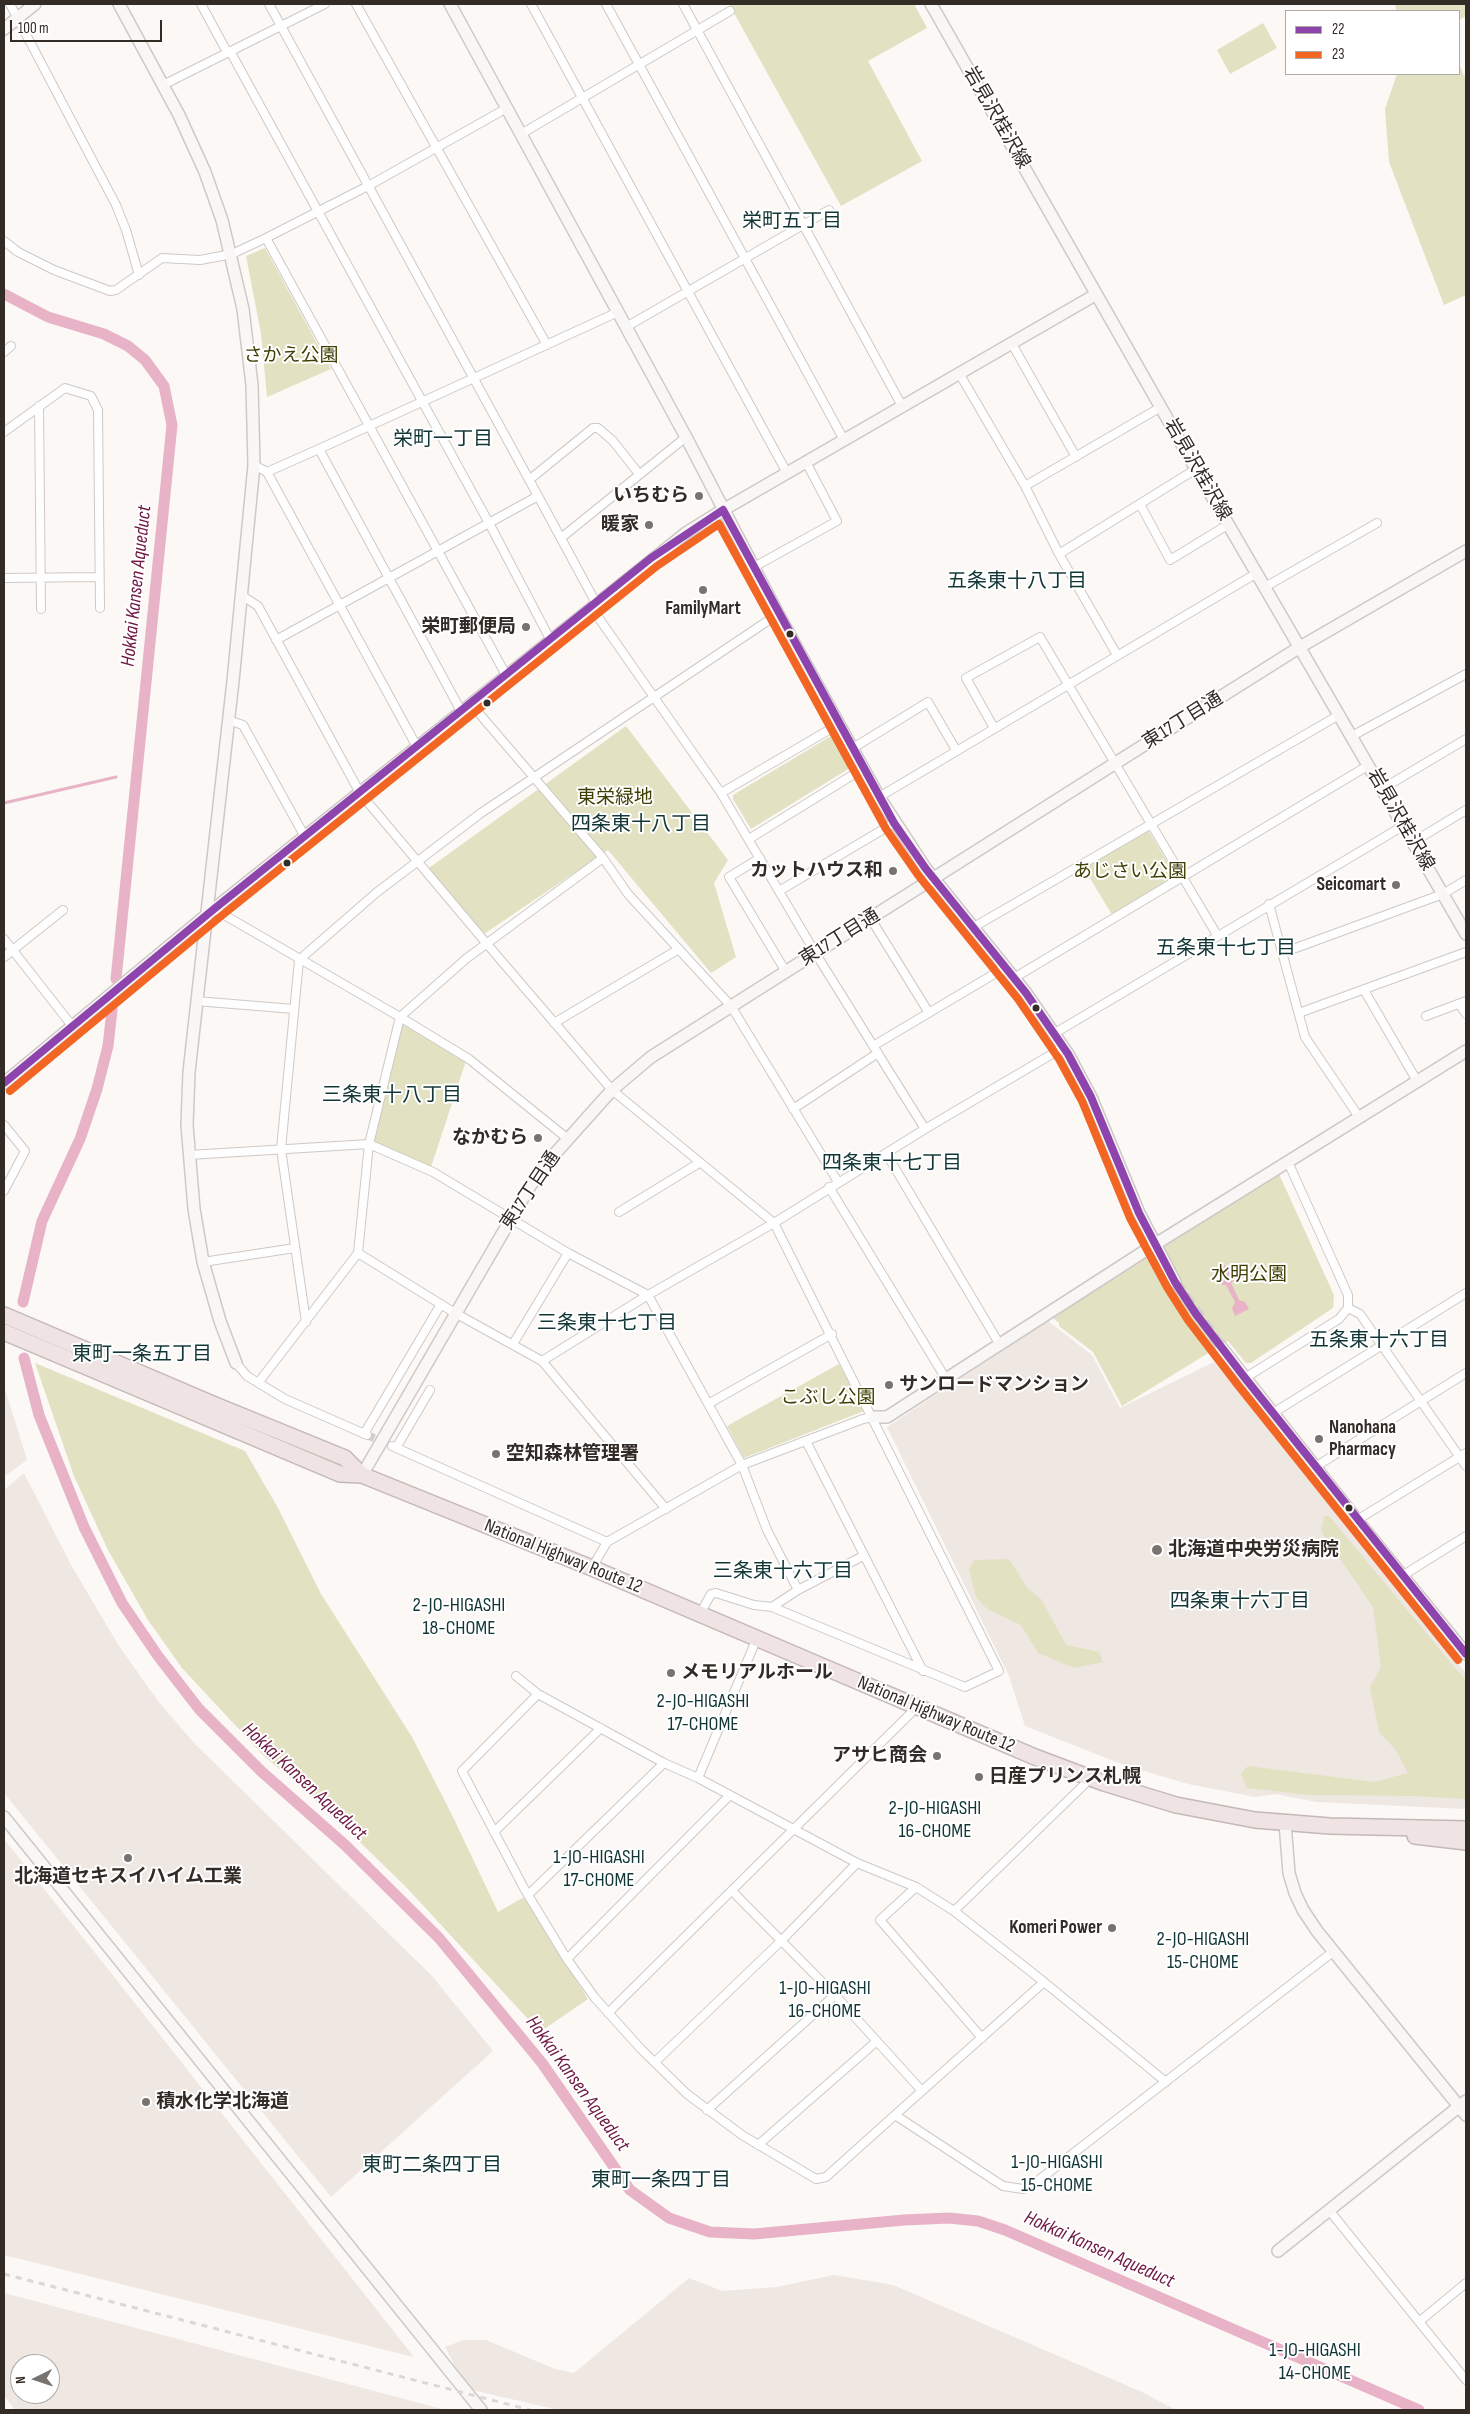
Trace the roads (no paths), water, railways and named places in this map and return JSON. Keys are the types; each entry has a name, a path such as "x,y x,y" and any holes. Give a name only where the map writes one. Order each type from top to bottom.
{"highway":[{"name":"National Highway Route 12","path":"10,1318 345,1458 362,1475"},
{"name":"National Highway Route 12","path":"10,1335 340,1474 362,1475 592,1568 1035,1757 1092,1778 1176,1805 1240,1817 1330,1826 1466,1829"},
{"name":"National Highway Route 12","path":"1330,1826 1466,1842"}],"street":[{"path":"10,4 116,204 139,275"},
{"path":"4,29 35,4"},
{"path":"119,4 163,85 205,172 232,254 249,348 254,422 254,465 209,913 196,1001 189,1072 187,1125 189,1155 194,1209 203,1262 220,1321 236,1363 258,1384 285,1399 365,1434 441,1304"},
{"path":"201,4 489,523 550,639"},
{"path":"269,4 475,378 561,538 594,605 721,793 816,954 925,1129"},
{"path":"163,85 325,4"},
{"path":"356,4 547,345"},
{"path":"450,4 686,437 778,614 894,823 934,879 1006,967 1055,1032 1064,1047 1091,1096 1154,1246 1175,1282"},
{"path":"531,4 687,293 787,473"},
{"path":"606,4 844,440"},
{"path":"683,4 902,406"},
{"name":"岩見沢桂沢線","path":"931,4 1196,470 1466,934"},
{"path":"521,134 730,12"},
{"path":"4,240 18,252 54,270 110,291 116,290 162,258 200,260 232,254 370,185 506,108"},
{"path":"626,327 829,210"},
{"path":"266,238 506,675"},
{"path":"4,1083 102,1004 209,913 418,747 550,639 686,533 1096,295"},
{"path":"267,472 618,312"},
{"path":"1012,344 1076,456"},
{"path":"4,352 11,346"},
{"path":"959,374 1026,486 1059,554 1117,655"},
{"path":"4,432 65,388 91,396 98,410 100,608"},
{"path":"38,406 41,609"},
{"path":"1026,486 1160,407"},
{"path":"529,480 593,428 598,428 613,441 639,474"},
{"path":"561,538 686,437"},
{"path":"319,449 461,712"},
{"path":"754,567 837,521 806,462"},
{"path":"254,465 267,472 418,747"},
{"path":"1059,554 1196,470"},
{"path":"276,640 538,496"},
{"path":"1140,504 1170,560 1229,524"},
{"path":"1265,587 1377,523"},
{"name":"東17丁目通","path":"362,1475 511,1218 552,1156 612,1090 651,1057 1300,647 1466,551"},
{"path":"879,797 1257,573"},
{"path":"4,578 99,577"},
{"path":"241,595 258,606 360,793 554,1023 612,1090 774,1223 874,1417 999,1670 965,1687 772,1607 754,1605 716,1593 710,1594 700,1614"},
{"path":"306,1322 281,1150 299,960 376,893 481,813 778,614"},
{"path":"994,728 966,678 1040,637 1217,935"},
{"path":"1352,736 1466,674"},
{"path":"853,748 928,702 956,750"},
{"path":"471,704 535,776 602,858 628,894 731,1006 838,1182"},
{"path":"974,927 1339,715"},
{"path":"228,720 243,725 305,837"},
{"path":"721,793 839,724"},
{"path":"1382,789 1466,739"},
{"path":"1014,978 1368,765"},
{"path":"749,839 864,768"},
{"path":"1413,842 1466,810"},
{"path":"779,891 894,823"},
{"path":"1055,1032 1403,826"},
{"path":"258,1384 358,1253 369,1144 400,1017 487,944 602,858"},
{"path":"760,858 729,877 786,972"},
{"path":"1282,953 1442,894 1466,880"},
{"path":"1269,904 1306,1037 1359,1117"},
{"path":"4,957 63,910"},
{"path":"209,913 299,960 400,1017 469,1059 568,1139"},
{"path":"871,919 929,1013"},
{"path":"4,939 73,1027"},
{"path":"554,1023 679,949"},
{"path":"1299,1013 1466,952"},
{"path":"873,1046 1006,967"},
{"path":"1364,990 1417,1081"},
{"path":"196,1001 294,1009"},
{"path":"1426,1016 1463,1002 1466,1014"},
{"path":"542,1361 648,1295 774,1223 829,1187 1064,1047"},
{"path":"592,1568 607,1542 742,1465 862,1419 887,1417 1154,1246 1466,1051"},
{"path":"793,1108 878,1053"},
{"path":"4,1125 25,1150 4,1191"},
{"path":"189,1155 369,1144 433,1172 568,1252 648,1295 742,1465 767,1530 798,1590"},
{"path":"886,1153 1000,1345"},
{"path":"619,1212 699,1162"},
{"path":"1245,1378 1339,1319 1348,1308 1348,1295 1288,1162"},
{"path":"829,1187 946,1379"},
{"path":"203,1262 295,1248"},
{"path":"513,1344 568,1252"},
{"path":"358,1253 455,1313 542,1361 666,1509"},
{"path":"1273,1413 1466,1293"},
{"path":"1348,1308 1360,1314 1421,1401 1463,1455 1466,1466"},
{"path":"708,1404 832,1334"},
{"path":"1221,1346 1357,1520 1466,1654"},
{"path":"1315,1467 1466,1373"},
{"path":"430,1390 394,1447 607,1542"},
{"path":"806,1441 923,1671"},
{"path":"1357,1520 1463,1455"},
{"path":"1402,1576 1466,1536"},
{"path":"772,1607 798,1590 863,1556"},
{"path":"698,1778 757,1638"},
{"path":"516,1676 538,1694 664,1763 698,1778 857,1863 916,1888 954,1911 1166,2082"},
{"path":"538,1694 462,1771 528,1895 567,1959 608,2013 687,2094 758,2145 816,2179 826,2177 1044,1982"},
{"path":"608,2013 918,1707"},
{"path":"494,1832 601,1728"},
{"path":"528,1895 664,1763"},
{"path":"954,1911 1092,1778"},
{"path":"567,1959 730,1795"},
{"path":"4,1817 481,2410"},
{"path":"1278,2251 1464,2107 1317,1930 1295,1893 1289,1873 1285,1823"},
{"path":"656,2062 780,1942 857,1863"},
{"path":"916,1888 880,1920 982,2038"},
{"path":"732,1891 780,1942 836,1995 922,2092"},
{"path":"895,2115 1003,2186 1023,2189 1036,2183 1334,1951"},
{"path":"708,2110 836,1995"},
{"path":"758,2145 877,2041"},
{"path":"1329,2210 1466,2380"},
{"path":"1420,2321 1466,2283"}],"waterway":[{"name":"Hokkai Kansen Aqueduct","path":"4,294 48,317 104,334 128,346 145,360 164,386 172,425 116,979"},
{"path":"4,803 116,777"},
{"name":"Hokkai Kansen Aqueduct","path":"23,1302 42,1221 80,1139 97,1089 108,1046 112,1010"},
{"name":"Hokkai Kansen Aqueduct","path":"24,1358 39,1415 84,1527 122,1603 158,1656 199,1709 262,1772 345,1845 439,1938 542,2063 630,2190 669,2218 710,2232 754,2234 904,2220 949,2218 978,2221 1005,2230 1419,2410"}],"tunnel":[{"path":"1175,1282 1221,1347"},
{"path":"367,1435 392,1446"}],"railway":[{"path":"4,2274 530,2410"}],"place":[{"name":"いちむら","path":"699,496"},
{"name":"暖家","path":"649,525"},
{"name":"FamilyMart","path":"703,590"},
{"name":"栄町郵便局","path":"526,627"},
{"name":"カットハウス和","path":"893,871"},
{"name":"Seicomart","path":"1396,885"},
{"name":"なかむら","path":"538,1138"},
{"name":"サンロードマンション","path":"889,1385"},
{"name":"Nanohana Pharmacy","path":"1319,1439"},
{"name":"空知森林管理署","path":"496,1454"},
{"name":"北海道中央労災病院","path":"1157,1550"},
{"name":"メモリアルホール","path":"671,1673"},
{"name":"アサヒ商会","path":"937,1756"},
{"name":"日産プリンス札幌","path":"979,1777"},
{"name":"北海道セキスイハイム工業","path":"128,1858"},
{"name":"Komeri Power","path":"1112,1928"},
{"name":"積水化学北海道","path":"146,2102"}],"district":[{"name":"栄町五丁目","path":"792,222"},
{"name":"栄町一丁目","path":"443,440"},
{"name":"五条東十八丁目","path":"1017,582"},
{"name":"四条東十八丁目","path":"641,825"},
{"name":"五条東十七丁目","path":"1226,949"},
{"name":"三条東十八丁目","path":"392,1096"},
{"name":"四条東十七丁目","path":"892,1164"},
{"name":"三条東十七丁目","path":"607,1324"},
{"name":"五条東十六丁目","path":"1379,1341"},
{"name":"東町一条五丁目","path":"142,1355"},
{"name":"三条東十六丁目","path":"783,1572"},
{"name":"四条東十六丁目","path":"1240,1602"},
{"name":"2-JO-HIGASHI 18-CHOME","path":"459,1618"},
{"name":"2-JO-HIGASHI 17-CHOME","path":"703,1714"},
{"name":"2-JO-HIGASHI 16-CHOME","path":"935,1820"},
{"name":"1-JO-HIGASHI 17-CHOME","path":"599,1870"},
{"name":"2-JO-HIGASHI 15-CHOME","path":"1203,1952"},
{"name":"1-JO-HIGASHI 16-CHOME","path":"825,2000"},
{"name":"東町二条四丁目","path":"432,2166"},
{"name":"1-JO-HIGASHI 15-CHOME","path":"1057,2174"},
{"name":"東町一条四丁目","path":"661,2181"},
{"name":"1-JO-HIGASHI 14-CHOME","path":"1315,2362"}],"park label":[{"name":"さかえ公園","path":"291,356"},
{"name":"東栄緑地","path":"615,798"},
{"name":"あじさい公園","path":"1130,872"},
{"name":"水明公園","path":"1249,1275"},
{"name":"こぶし公園","path":"828,1398"}]}
